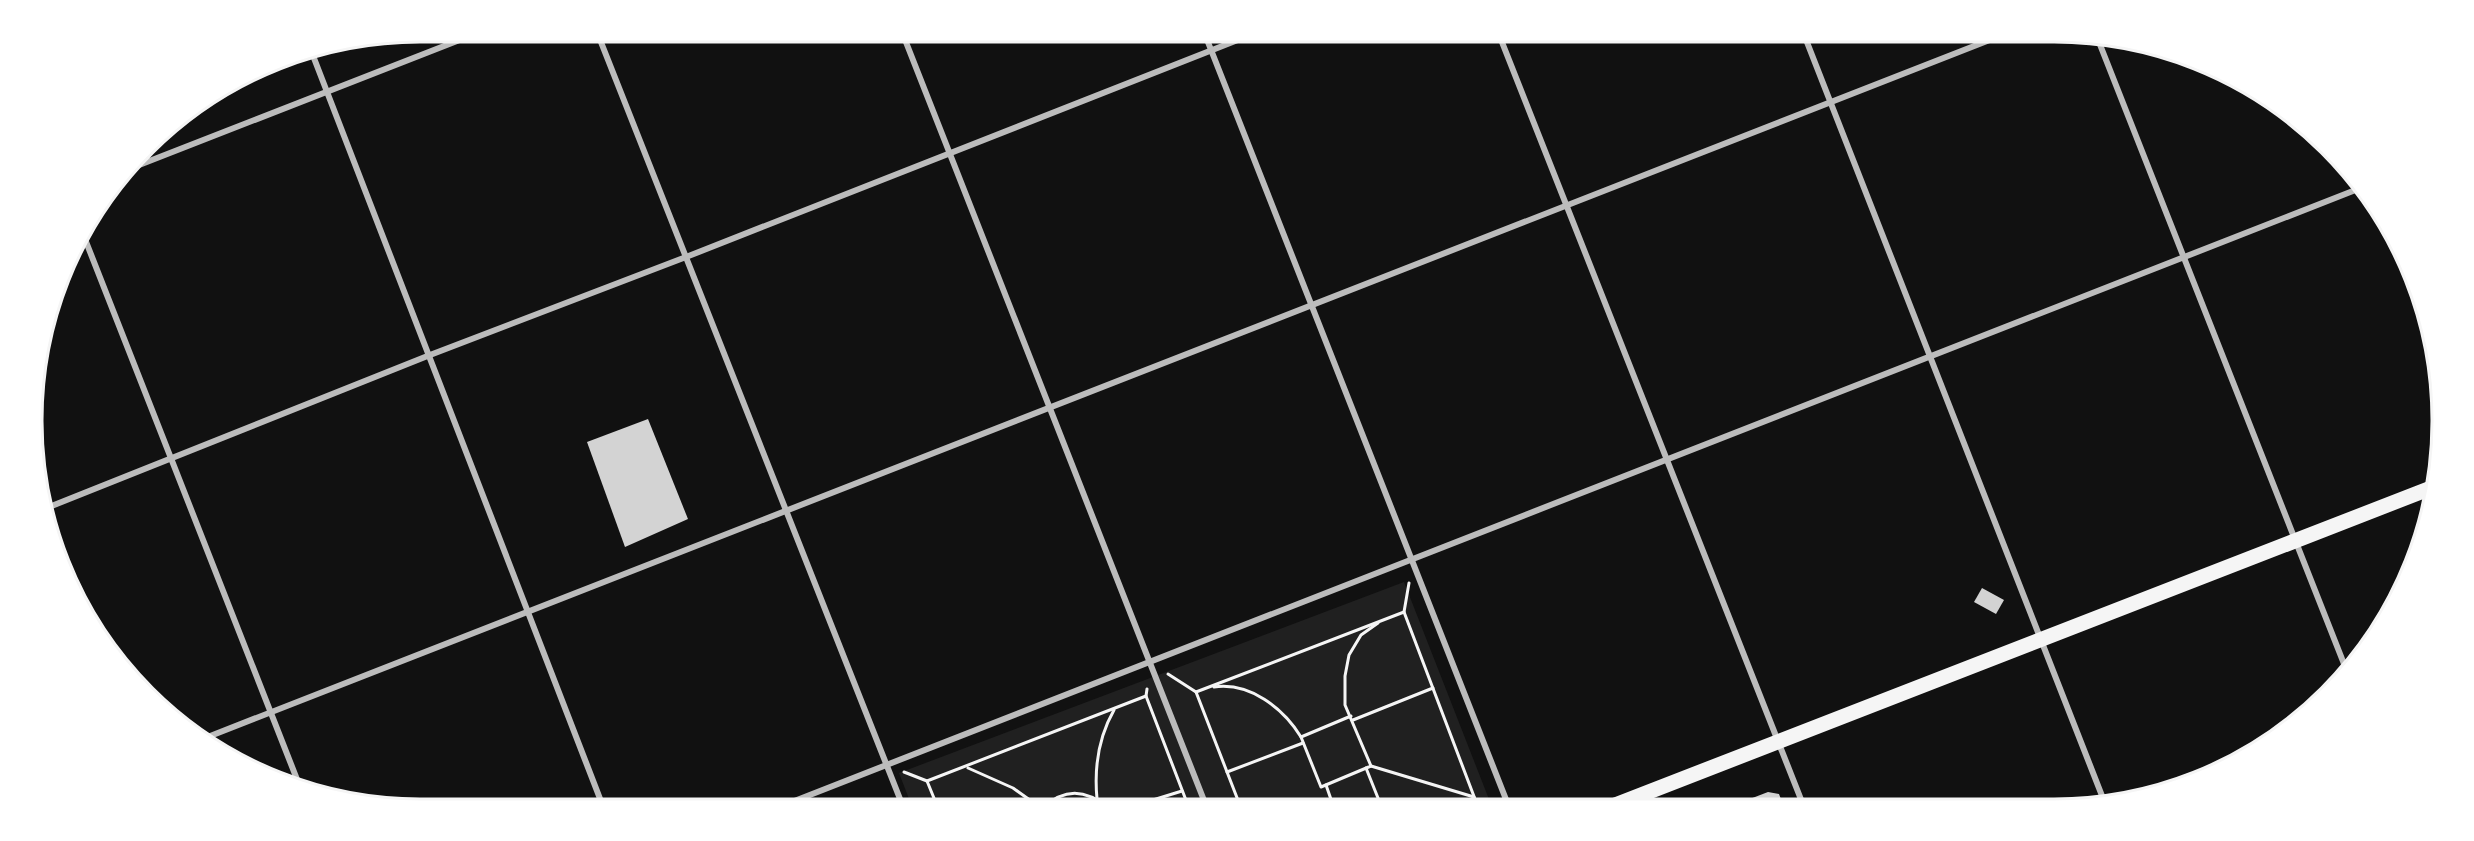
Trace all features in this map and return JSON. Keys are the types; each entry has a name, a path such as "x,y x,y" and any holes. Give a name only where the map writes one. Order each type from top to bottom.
{"main road":[{"path":"1631,799 2426,490"}],"street":[{"path":"143,163 454,42"},
{"path":"601,42 900,799"},
{"path":"906,42 1203,799"},
{"path":"1208,42 1506,799"},
{"path":"52,507 430,355 1232,42"},
{"path":"1502,42 1801,799"},
{"path":"1807,42 2102,796"},
{"path":"211,736 1984,42"},
{"path":"2100,45 2344,663"},
{"path":"314,58 600,799"},
{"path":"800,799 2354,190"},
{"path":"87,243 297,778"}],"path":[{"path":"1196,692 1404,612 1474,797"},
{"path":"1371,766 1345,705 1345,676 1349,655 1361,635 1382,620"},
{"path":"1150,662 1196,692 1238,799"},
{"path":"1207,687 1238,686 1255,693 1278,710 1301,737 1321,787 1371,766 1474,797"},
{"path":"1301,737 1433,688"},
{"path":"887,765 927,781 1146,696 1186,799"},
{"path":"1052,799 1066,794 1083,794 1097,799 1096,773 1099,748 1114,710"},
{"path":"1227,772 1303,742"},
{"path":"968,768 1013,788 1029,799"},
{"path":"1366,768 1378,799"},
{"path":"927,781 934,799"},
{"path":"1326,785 1331,799"},
{"path":"1154,799 1182,790"}],"shaded area":[{"path":"1404,582 1489,799 909,799 899,773"}],"building":[{"path":"648,419 688,519 625,547 587,442"},
{"path":"1982,588 2004,600 1996,614 1974,602"},
{"path":"1768,792 1779,794 1781,799 1750,799"}]}
